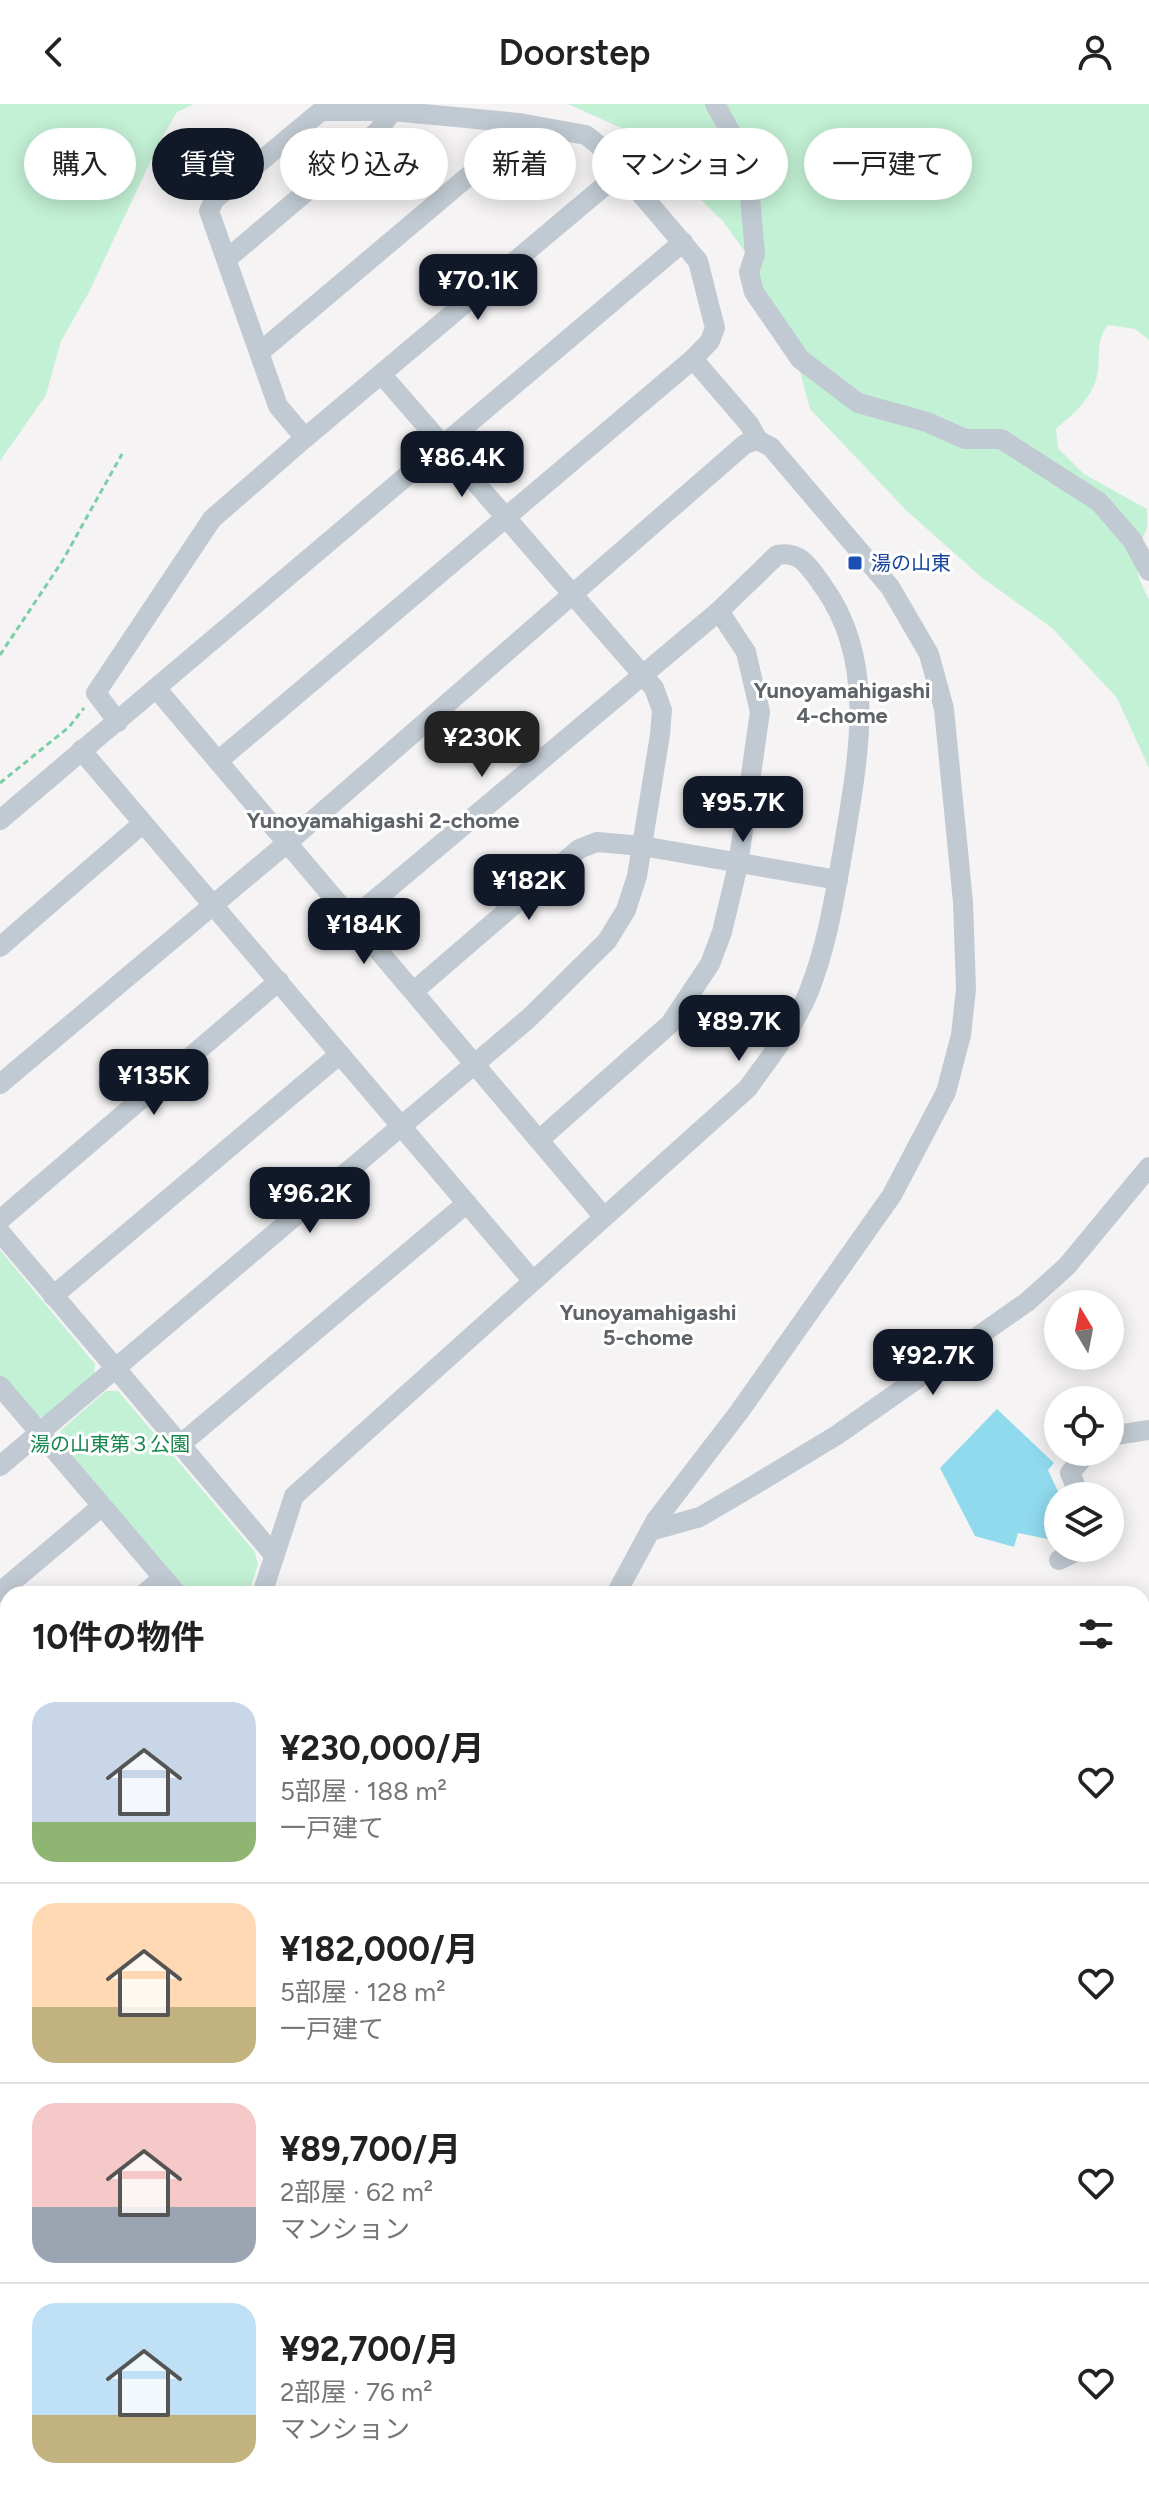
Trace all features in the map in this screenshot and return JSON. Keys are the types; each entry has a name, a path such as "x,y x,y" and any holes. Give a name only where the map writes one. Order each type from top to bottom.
{"street":[{"path":"715,104 744,156 748,175 755,254 749,272 754,292 777,330 800,359 858,403 927,422 965,439 1001,439 1099,502 1132,540 1149,571"},
{"path":"305,438 278,406 209,211 214,200 321,111 392,111 519,123 586,135 592,141"},
{"path":"227,259 379,130 392,111"},
{"path":"260,352 509,142 519,123"},
{"path":"118,722 96,693 212,519 592,197"},
{"path":"218,761 693,359 710,341 715,328 698,261 646,200"},
{"path":"0,820 683,242"},
{"path":"620,1586 650,1531 739,1412 892,1195 946,1092 961,1035 966,989 962,887 944,709 929,654 912,620 868,558 771,447 758,440 749,424 693,359"},
{"path":"0,1466 404,1127 580,972 607,941 626,910 642,846 662,710 654,688 505,518 446,444 382,375"},
{"path":"0,1084 287,843 745,444 758,440"},
{"path":"264,1586 294,1496 603,1216 699,1136 748,1088 783,1038 808,993 828,934 857,766 861,713 858,678 848,635 832,599 803,558 789,552 777,555 719,611 352,919"},
{"path":"539,1140 670,1024 710,964 722,932 738,865 760,712 746,652 719,611"},
{"path":"156,688 603,1216"},
{"path":"81,750 532,1280"},
{"path":"0,947 142,824"},
{"path":"414,991 579,849 597,842 642,846 838,880"},
{"path":"0,1220 279,981"},
{"path":"53,1296 340,1054"},
{"path":"650,1531 700,1517 756,1484 837,1435 1015,1311 1067,1266 1149,1167"},
{"path":"181,1444 467,1203"},
{"path":"0,1232 274,1555"},
{"path":"0,1386 170,1586"},
{"path":"1124,1434 1149,1430"},
{"path":"7,1586 101,1507"}],"path":[{"path":"0,655 63,560 122,454"},
{"path":"0,783 69,727 96,693"}],"green space":[{"path":"0,104 194,104 177,112 168,128 152,128 152,158 136,192 136,128 24,128 24,200 132,200 89,292 61,341 46,395 0,461"},
{"path":"568,104 1149,104 1149,340 1135,329 1108,325 1101,338 1098,373 1093,388 1056,429 1058,448 1084,474 1147,509 1147,528 1136,563 1149,599 1149,768 1117,698 1052,628 980,576 907,511 810,409 796,356 768,296 745,252 723,221 701,200 788,200 788,128 621,128"},
{"path":"0,1250 95,1364 94,1375 43,1418 32,1414 0,1377"},
{"name":"湯の山東第３公園","path":"106,1391 118,1391 255,1552 258,1565 251,1586 181,1586 60,1446 60,1431"}],"water":[{"path":"997,1409 1044,1454 1044,1466 1051,1466 1048,1470 1054,1482 1044,1482 1044,1538 1018,1533 1014,1547 975,1536 940,1468"}],"place":[{"name":"湯の山東","path":"855,563"}],"district":[{"name":"Yunoyamahigashi 4-chome","path":"842,702"},
{"name":"Yunoyamahigashi 2-chome","path":"383,820"},
{"name":"Yunoyamahigashi 5-chome","path":"648,1324"}]}
